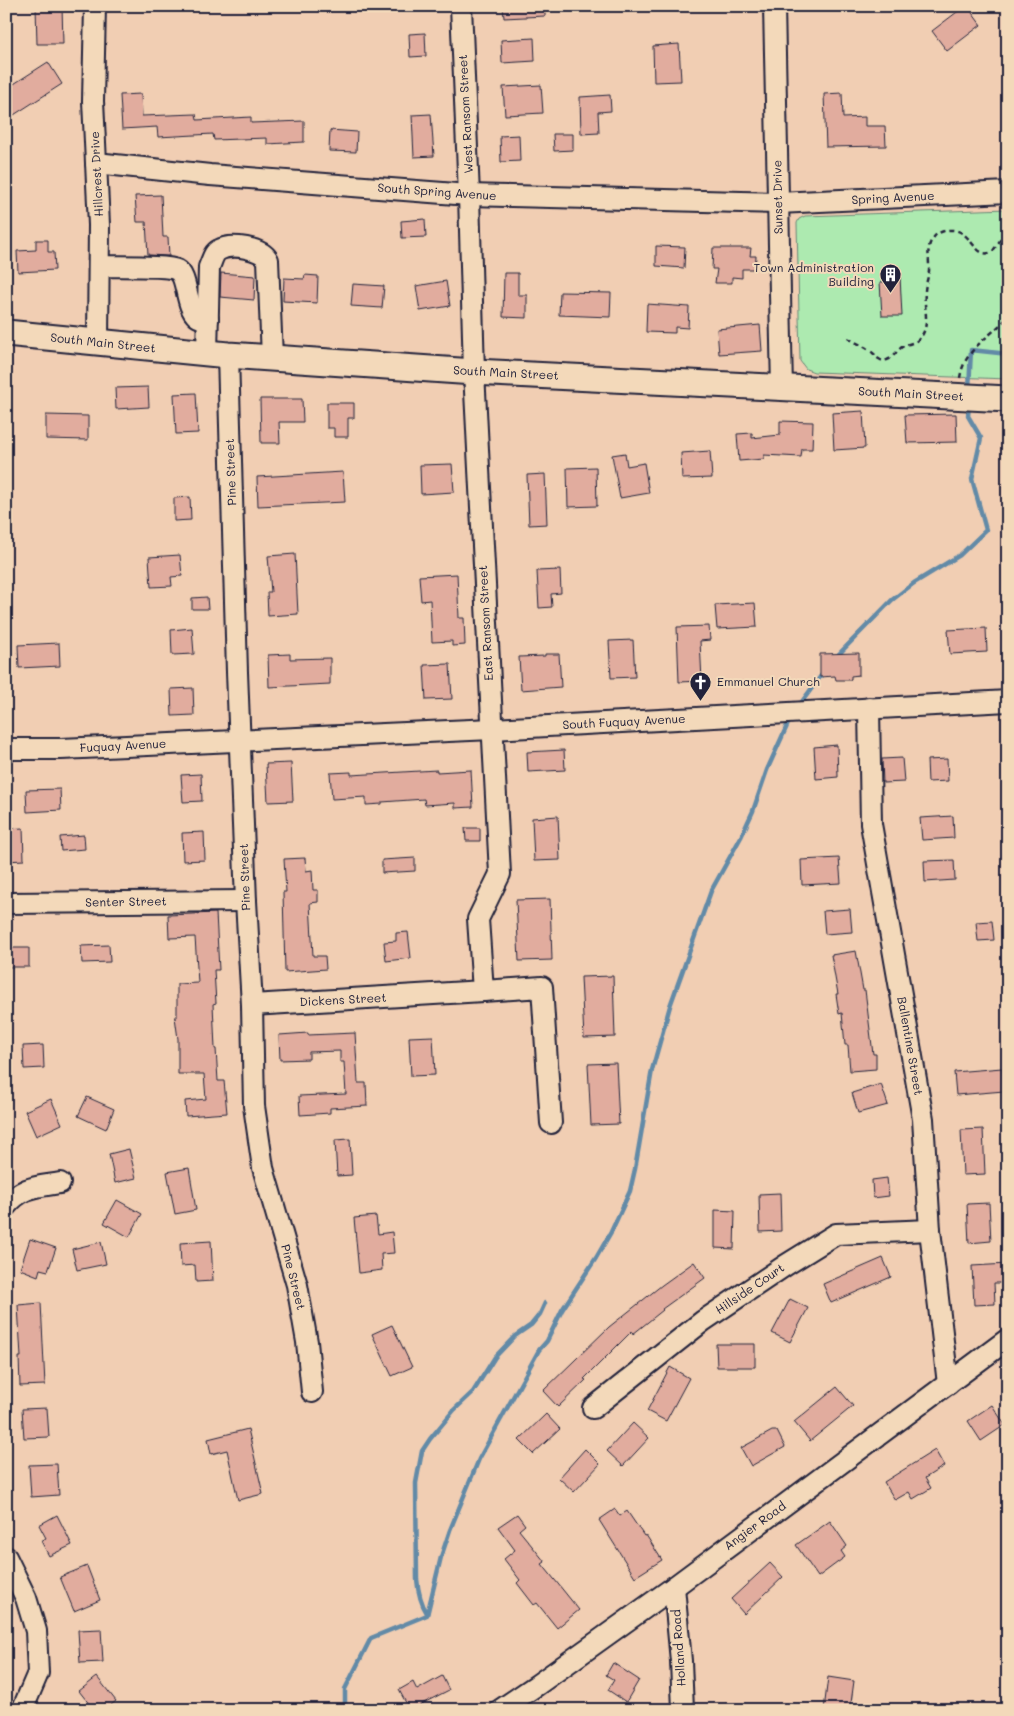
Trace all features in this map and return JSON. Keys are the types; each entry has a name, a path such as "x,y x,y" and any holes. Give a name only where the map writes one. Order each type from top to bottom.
{"main road":[{"name":"South Main Street","path":"6,333 218,354 474,372 1008,399"}],"street":[{"name":"Hillcrest Drive","path":"95,6 94,101 100,225 98,343"},
{"name":"West Ransom Street","path":"461,6 474,372"},
{"name":"Sunset Drive","path":"774,6 782,389"},
{"name":"South Spring Avenue","path":"96,163 210,175 469,195 778,204"},
{"name":"Spring Avenue","path":"778,204 1008,192"},
{"name":"Pine Street","path":"272,358 268,260 265,254 259,251 231,247 219,250 214,255 209,267 208,320 218,354 237,672 252,1006 254,1106 261,1159 297,1285 307,1342 312,1392"},
{"path":"99,266 177,269 182,274 191,308 197,316 208,320"},
{"name":"East Ransom Street","path":"474,372 500,874 478,919 483,991"},
{"name":"South Fuquay Avenue","path":"240,741 1008,701"},
{"name":"Ballentine Street","path":"869,708 871,824 923,1119 930,1230 948,1384"},
{"name":"Fuquay Avenue","path":"6,747 61,749 240,741"},
{"name":"Senter Street","path":"6,903 246,901"},
{"name":"Dickens Street","path":"252,1006 434,995 542,986 551,1123"},
{"path":"6,1206 14,1196 30,1188 60,1183"},
{"name":"Hillside Court","path":"593,1408 703,1321 836,1234 930,1230"},
{"name":"Angier Road","path":"500,1710 674,1587 1008,1339"},
{"path":"6,1557 26,1598 36,1631 38,1674 18,1707"},
{"name":"Holland Road","path":"674,1587 681,1661 683,1710"}],"path":[{"path":"848,338 882,361 888,360 904,346 917,341 926,328 924,293 930,270 927,252 934,236 947,230 962,232 978,251 985,253 995,249 1002,236 1008,231"},
{"path":"958,397 961,370 965,359 974,347 1007,319 1004,304 1005,296 1008,293"}],"green space":[{"path":"1008,209 1008,379 814,372 806,369 800,361 797,223 799,219 805,216"}],"building":[{"path":"36,6 62,6 63,44 37,44"},
{"path":"503,6 545,6 545,16 504,18"},
{"path":"967,6 981,25 947,51 932,31"},
{"path":"425,33 426,56 410,57 409,34"},
{"path":"534,38 535,61 502,63 501,40"},
{"path":"679,44 681,81 654,82 653,46"},
{"path":"48,62 62,84 6,120 6,89"},
{"path":"541,85 543,113 505,115 503,87"},
{"path":"842,93 843,118 865,117 865,126 885,126 886,146 826,147 824,94"},
{"path":"141,94 142,116 196,114 197,120 251,117 251,123 304,121 304,142 267,144 267,138 214,140 213,134 158,137 157,127 122,129 120,95"},
{"path":"610,95 611,111 598,112 599,133 581,134 580,97"},
{"path":"431,114 434,156 414,157 412,115"},
{"path":"330,130 357,132 356,152 329,151"},
{"path":"553,134 573,134 573,150 554,151"},
{"path":"519,135 520,161 501,162 500,136"},
{"path":"161,195 163,237 168,237 169,256 148,255 146,222 137,222 135,196"},
{"path":"425,219 426,237 402,238 401,221"},
{"path":"36,240 48,240 48,252 54,252 55,270 18,272 17,251 36,250"},
{"path":"656,246 685,247 684,268 656,266"},
{"path":"713,248 751,248 750,256 756,256 755,269 742,269 742,278 732,277 732,283 715,283 717,269 712,269"},
{"path":"221,273 255,276 254,300 220,297"},
{"path":"504,273 518,273 518,295 527,295 527,318 503,317"},
{"path":"305,275 318,276 317,303 283,301 284,278 304,279"},
{"name":"Town Administration Building","path":"888,276 900,276 902,316 882,316 880,282 889,282"},
{"path":"446,281 450,306 420,311 416,286"},
{"path":"353,284 384,286 382,308 351,306"},
{"path":"560,292 611,293 610,317 559,315"},
{"path":"647,304 689,307 688,328 675,327 675,333 646,332"},
{"path":"760,325 762,351 719,354 717,329"},
{"path":"148,387 149,407 116,409 115,388"},
{"path":"196,393 198,433 176,434 174,394"},
{"path":"260,399 302,399 303,422 279,422 280,443 261,443"},
{"path":"327,403 354,403 354,418 348,418 348,437 334,437 334,428 327,428"},
{"path":"863,411 865,448 834,450 832,413"},
{"path":"956,414 957,442 907,443 905,415"},
{"path":"46,415 88,416 88,440 46,439"},
{"path":"780,421 813,422 812,449 802,449 801,457 764,455 764,459 739,461 737,434 752,433 752,438 780,435"},
{"path":"710,451 712,478 682,479 681,453"},
{"path":"625,453 627,466 644,463 649,493 620,498 612,455"},
{"path":"452,464 454,492 421,494 420,465"},
{"path":"596,467 597,506 568,507 567,468"},
{"path":"343,472 345,502 258,506 257,477"},
{"path":"545,474 547,524 529,525 527,475"},
{"path":"190,497 191,520 174,521 174,498"},
{"path":"295,554 298,614 268,616 267,592 271,592 268,556"},
{"path":"180,555 182,576 171,577 172,586 151,587 149,557"},
{"path":"560,570 561,593 551,594 552,607 539,608 537,571"},
{"path":"457,574 459,618 464,618 465,645 452,646 452,641 432,642 430,600 421,601 419,576"},
{"path":"207,597 208,609 192,609 192,598"},
{"path":"755,603 757,627 717,629 715,605"},
{"path":"709,626 710,640 700,641 702,681 679,682 677,627"},
{"path":"192,628 194,654 172,655 171,630"},
{"path":"986,628 987,652 950,654 948,630"},
{"path":"633,640 635,677 611,678 609,641"},
{"path":"59,643 60,666 19,668 18,645"},
{"path":"859,653 859,675 851,676 851,680 836,680 835,676 820,677 820,654"},
{"path":"290,654 290,659 330,658 330,684 269,687 268,655"},
{"path":"545,654 559,654 561,687 521,690 519,657 545,656"},
{"path":"450,664 452,699 426,700 424,665"},
{"path":"193,688 194,715 172,716 171,689"},
{"path":"837,745 838,777 816,779 814,747"},
{"path":"564,750 565,770 528,772 527,752"},
{"path":"902,758 904,782 883,783 882,759"},
{"path":"947,759 948,781 928,782 927,760"},
{"path":"291,763 293,801 268,802 266,764"},
{"path":"437,770 437,772 471,770 473,807 455,808 455,803 425,805 424,799 366,805 366,797 332,799 330,773 351,772 351,775"},
{"path":"201,774 202,801 183,802 181,775"},
{"path":"60,789 61,810 27,812 26,790"},
{"path":"558,816 560,860 534,861 532,818"},
{"path":"953,816 954,838 922,840 920,818"},
{"path":"23,828 24,860 6,861 6,829"},
{"path":"465,828 480,828 480,841 466,841"},
{"path":"204,832 205,860 183,861 182,833"},
{"path":"84,835 85,849 61,851 60,837"},
{"path":"305,858 306,871 312,870 313,890 318,890 318,902 310,903 313,956 325,956 326,969 285,972 283,892 286,892 284,859"},
{"path":"415,858 415,871 382,873 382,860"},
{"path":"839,858 841,883 802,885 801,860"},
{"path":"954,860 955,880 925,882 924,861"},
{"path":"550,899 552,960 519,961 516,900"},
{"path":"850,909 852,932 825,934 823,911"},
{"path":"216,913 219,970 214,970 216,1003 213,1004 215,1049 218,1081 224,1081 227,1113 186,1116 185,1101 206,1099 204,1074 178,1074 178,1039 175,1017 177,1017 177,984 198,983 195,937 169,938 168,915"},
{"path":"992,921 994,940 978,941 976,922"},
{"path":"408,932 411,958 386,961 384,942 396,941 396,933"},
{"path":"109,945 110,962 82,963 81,946"},
{"path":"6,948 29,948 29,967 6,967"},
{"path":"856,951 863,990 865,990 873,1054 876,1054 876,1069 850,1071 848,1045 845,1045 842,1013 839,1014 836,994 838,994 831,955"},
{"path":"613,976 615,1037 584,1038 581,977"},
{"path":"308,1033 308,1035 355,1033 358,1083 366,1083 367,1106 330,1108 330,1113 300,1115 299,1096 346,1094 344,1062 340,1062 340,1051 309,1052 309,1059 280,1060 279,1035"},
{"path":"433,1036 435,1075 411,1076 409,1037"},
{"path":"43,1045 44,1068 24,1069 23,1046"},
{"path":"616,1063 619,1124 591,1125 588,1064"},
{"path":"1002,1068 1004,1091 956,1095 954,1072"},
{"path":"881,1084 888,1105 858,1113 852,1093"},
{"path":"87,1097 114,1109 106,1129 78,1116"},
{"path":"51,1099 62,1124 36,1136 25,1111"},
{"path":"983,1129 985,1174 963,1175 961,1130"},
{"path":"350,1139 352,1175 337,1176 335,1140"},
{"path":"129,1149 136,1178 115,1183 109,1154"},
{"path":"189,1168 196,1210 175,1214 167,1172"},
{"path":"887,1178 889,1196 873,1198 872,1180"},
{"path":"780,1193 781,1231 760,1232 759,1194"},
{"path":"117,1200 142,1214 129,1237 104,1223"},
{"path":"989,1203 991,1241 969,1243 967,1204"},
{"path":"715,1210 735,1211 734,1249 715,1248"},
{"path":"376,1216 378,1234 392,1232 394,1253 381,1254 382,1270 359,1273 354,1218"},
{"path":"30,1239 56,1248 48,1271 40,1269 38,1276 20,1269"},
{"path":"211,1241 213,1281 196,1282 195,1265 181,1266 180,1243"},
{"path":"101,1242 106,1264 77,1270 72,1249"},
{"path":"883,1258 891,1277 831,1303 823,1284"},
{"path":"694,1262 705,1278 662,1309 633,1334 632,1331 558,1407 543,1391 609,1327"},
{"path":"1008,1264 1008,1283 994,1283 995,1304 974,1305 972,1266"},
{"path":"790,1299 808,1308 790,1342 772,1333"},
{"path":"41,1303 45,1385 20,1386 19,1357 21,1357 18,1305"},
{"path":"392,1325 412,1367 392,1376 372,1334"},
{"path":"716,1344 755,1344 755,1367 717,1367"},
{"path":"670,1367 689,1378 666,1421 647,1411"},
{"path":"837,1387 853,1406 810,1441 794,1422"},
{"path":"992,1405 1005,1425 981,1441 968,1421"},
{"path":"47,1408 49,1437 24,1438 22,1409"},
{"path":"546,1414 560,1429 533,1454 519,1440"},
{"path":"633,1423 649,1438 623,1466 607,1451"},
{"path":"248,1429 263,1494 238,1500 227,1450 211,1454 208,1439"},
{"path":"772,1431 777,1431 785,1447 751,1466 741,1448"},
{"path":"585,1449 600,1464 574,1492 559,1478"},
{"path":"935,1450 944,1466 925,1478 931,1488 913,1499 909,1492 895,1500 884,1482"},
{"path":"57,1464 59,1495 31,1497 29,1465"},
{"path":"615,1509 620,1516 627,1511 644,1536 646,1535 662,1560 635,1577 599,1520"},
{"path":"517,1514 525,1525 519,1530 545,1562 542,1564 579,1610 557,1628 537,1603 534,1605 517,1583 520,1580 504,1559 515,1550 498,1527"},
{"path":"57,1515 72,1545 49,1556 41,1541 46,1538 39,1525"},
{"path":"830,1521 847,1546 841,1551 845,1557 818,1577 796,1545"},
{"path":"770,1563 783,1577 744,1614 731,1599"},
{"path":"87,1566 100,1600 74,1611 60,1577"},
{"path":"101,1629 103,1662 80,1663 78,1630"},
{"path":"613,1663 639,1680 626,1702 608,1690 614,1680 606,1675"},
{"path":"442,1676 449,1690 410,1710 399,1690 413,1682 417,1690"},
{"path":"97,1677 116,1701 105,1710 94,1710 79,1691"},
{"path":"828,1677 854,1681 850,1710 824,1710"}],"waterway":[{"path":"969,389 971,350 1008,354"},
{"path":"836,657 892,600 914,583 960,555 986,530 972,479 981,438 968,416 969,404"},
{"path":"798,707 823,673"},
{"path":"345,1710 345,1689 371,1638 427,1615 441,1557 479,1459 539,1350 547,1341 562,1310 611,1232 630,1191 652,1070 670,1006 711,891 753,811 767,770 791,717"},
{"path":"427,1613 420,1596 417,1579 416,1483 422,1451 454,1410 473,1392 495,1357 515,1336 531,1325 540,1314 545,1303"}],"place":[{"name":"Town Administration Building","path":"890,294"},
{"name":"Emmanuel Church","path":"701,701"}]}
